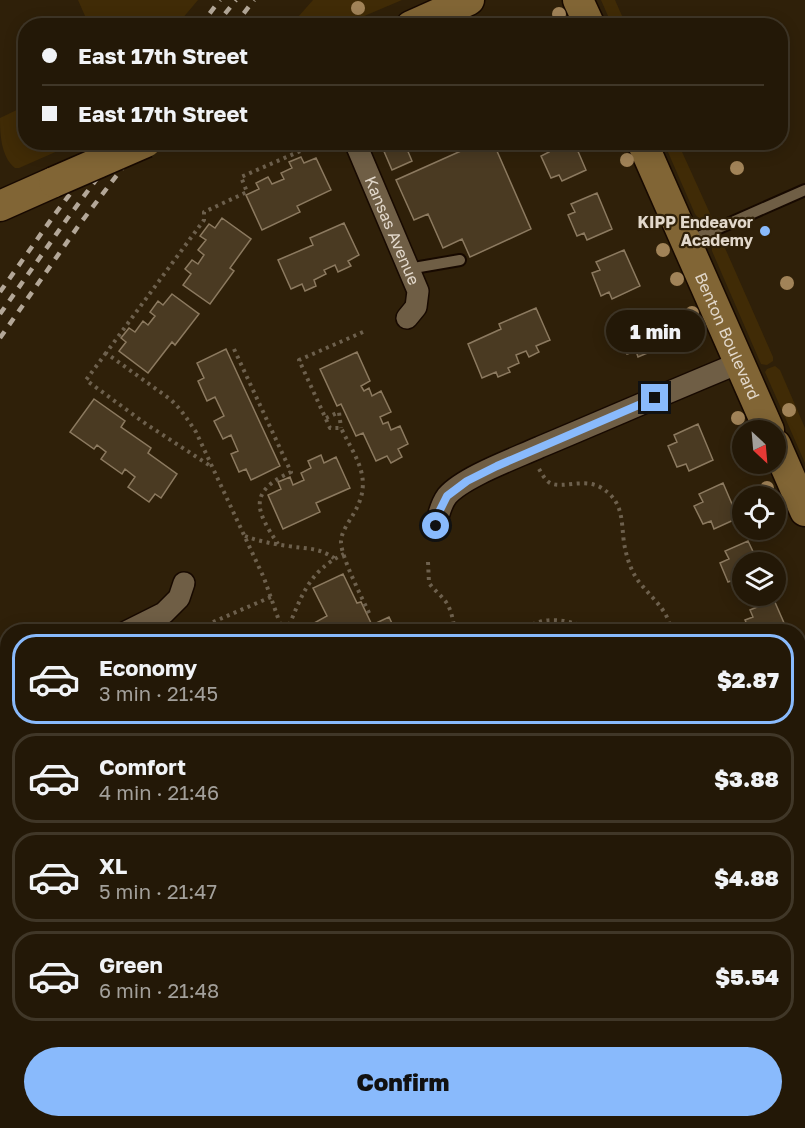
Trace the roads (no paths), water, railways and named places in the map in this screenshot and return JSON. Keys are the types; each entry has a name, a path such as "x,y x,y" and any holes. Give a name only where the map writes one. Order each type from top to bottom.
{"street":[{"path":"429,18 469,0"},
{"path":"578,0 586,18"},
{"path":"1,201 54,182 128,150"},
{"name":"Kansas Avenue","path":"358,150 418,291 416,307 407,318"},
{"name":"Benton Boulevard","path":"645,150 765,420"},
{"path":"436,526 447,496 467,481 497,466 739,363"},
{"path":"786,468 805,511"},
{"path":"141,624 164,612 179,598 184,583"}],"lane":[{"path":"686,243 805,190"},
{"path":"408,269 460,260"}],"railway":[{"path":"206,18 220,0"},
{"path":"221,18 236,0"},
{"path":"240,18 254,0"},
{"path":"0,292 103,150"},
{"path":"0,314 118,150"},
{"path":"0,338 79,225 136,150"}],"place":[{"name":"KIPP Endeavor Academy","path":"765,231"}]}
